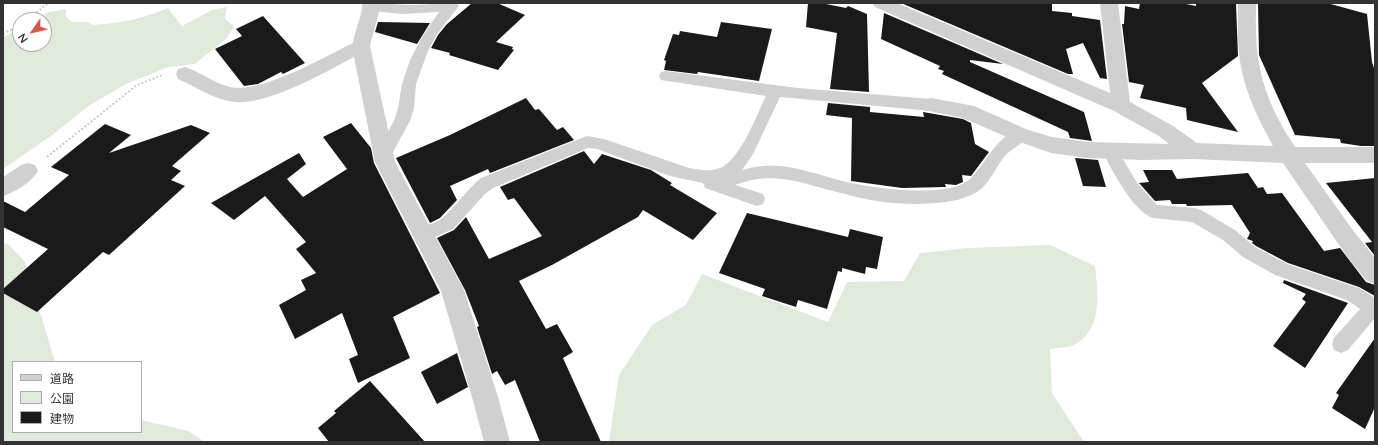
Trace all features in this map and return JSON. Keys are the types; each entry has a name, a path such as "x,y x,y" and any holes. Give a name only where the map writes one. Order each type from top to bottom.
{"street":[{"path":"881,3 1121,106 1166,131 1193,150"},
{"path":"1109,3 1121,106"},
{"path":"1247,3 1246,32 1252,74 1263,109 1308,185 1354,249 1375,274"},
{"path":"371,5 361,46 385,162 452,290 485,397 497,442"},
{"path":"185,74 201,80 215,90 237,95 260,92 285,82 361,46"},
{"path":"931,105 967,111 1022,136 1051,145 1142,152 1193,150 1289,155 1375,155"},
{"path":"3,188 28,171"}],"lane":[{"path":"371,5 394,10 418,10 452,6 428,38 417,60 410,81 406,109 398,131 384,155"},
{"path":"666,76 776,91 931,105"},
{"path":"424,235 447,224 474,194 487,183 587,142 598,143 690,176 717,176 731,171 739,164 776,91"},
{"path":"718,186 729,180 754,173 769,171 791,173 833,185 883,196 917,198 941,196 972,187 982,178 1003,148 1022,136"},
{"path":"1109,150 1131,188 1153,211 1195,215 1229,235 1249,252 1281,270 1353,294 1374,307 1341,344"},
{"path":"704,177 707,182 757,198"}],"path":[{"path":"37,12 48,3"},
{"path":"3,34 12,29"},
{"path":"28,171 137,85 155,77 171,73 185,74"}],"green space":[{"path":"227,7 225,19 234,26 227,38 195,64 168,67 124,85 90,105 51,136 3,169 3,37 12,33 12,52 52,52 52,12 49,12 66,9 66,17 72,22 88,22 92,25 131,20 168,8 182,26 212,10"},
{"path":"3,243 8,244 25,262 55,361 12,361 12,433 142,433 142,420 188,431 205,442 3,442"},
{"path":"1050,245 1095,266 1097,299 1094,321 1090,330 1074,345 1050,349 1052,393 1084,442 609,442 619,375 652,325 686,305 702,274 828,322 847,282 904,281 920,253 968,248"}],"building":[{"path":"472,3 497,3 525,15 496,42 513,47 512,49 514,50 498,70 431,48 438,35 447,24"},
{"path":"808,3 821,3 846,8 848,6 867,14 869,92 830,89 837,33 806,27"},
{"path":"901,3 1052,3 1052,11 1072,13 1072,16 1100,20 1107,79 1100,78 1083,43 1066,49 1073,74 1068,74"},
{"path":"1140,3 1181,3 1196,6 1196,3 1236,3 1238,56 1202,83 1238,132 1187,120 1186,108 1140,98 1144,85 1129,82 1122,24 1124,24 1125,6 1139,9"},
{"path":"1258,3 1327,3 1367,14 1372,62 1375,71 1375,146 1361,146 1341,143 1340,139 1295,135 1259,55"},
{"path":"884,13 1003,64 970,60 970,62 1084,112 1092,141 1070,138 1068,132 942,74 944,71 938,69 940,66 881,39"},
{"path":"263,16 305,63 283,74 281,72 258,84 244,86 215,49 242,36 236,29"},
{"path":"378,22 430,23 417,44 375,32"},
{"path":"721,22 772,29 759,81 698,72 697,74 664,70 666,61 664,60 673,34 679,35 680,31 717,37"},
{"path":"526,98 535,110 539,109 557,130 563,127 574,140 490,173 488,169 450,186 457,200 440,218 430,223 396,158 450,135"},
{"path":"828,103 870,107 870,112 924,117 923,112 963,119 971,123 975,144 989,152 971,176 962,175 963,182 956,185 945,184 946,187 902,188 851,181 852,118 826,115"},
{"path":"351,123 371,148 374,163 440,293 393,317 410,358 358,383 349,359 358,355 342,313 295,339 279,305 306,290 301,280 316,273 296,249 306,242 265,196 234,220 211,203 299,153 306,164 287,179 303,197 347,169 323,137"},
{"path":"105,124 131,135 109,153 191,125 210,133 172,166 181,171 171,180 185,186 109,255 103,252 37,312 3,293 3,289 48,249 3,227 3,201 25,212 69,175 51,167"},
{"path":"584,151 594,164 602,154 651,170 672,183 670,185 717,213 693,240 643,210 638,217 552,265 519,281 546,329 557,324 573,352 563,358 601,442 540,442 515,380 505,385 497,371 492,374 477,327 479,326 465,290 437,238 454,230 466,217 489,259 542,236 514,198 508,200 500,187"},
{"path":"1075,158 1098,160 1106,187 1083,186"},
{"path":"1143,170 1172,170 1177,179 1248,173 1258,188 1263,187 1267,194 1282,193 1324,251 1340,248 1366,282 1375,285 1375,296 1359,287 1288,263 1256,246 1252,243 1253,241 1247,239 1250,233 1232,205 1187,206 1186,204 1172,204 1170,200 1155,201 1139,183 1149,182"},
{"path":"1375,178 1375,256 1365,243 1372,242 1326,183"},
{"path":"747,213 848,237 850,229 883,237 877,269 866,267 865,274 842,268 842,272 838,271 827,309 798,300 796,307 762,296 765,289 719,273"},
{"path":"1284,280 1348,303 1305,368 1273,346 1306,302 1302,299 1306,294 1283,283"},
{"path":"1375,338 1375,407 1365,429 1332,408 1339,395 1336,393"},
{"path":"457,353 468,387 437,404 421,372"},
{"path":"370,381 425,442 329,442 318,428 336,413 334,411"}]}
